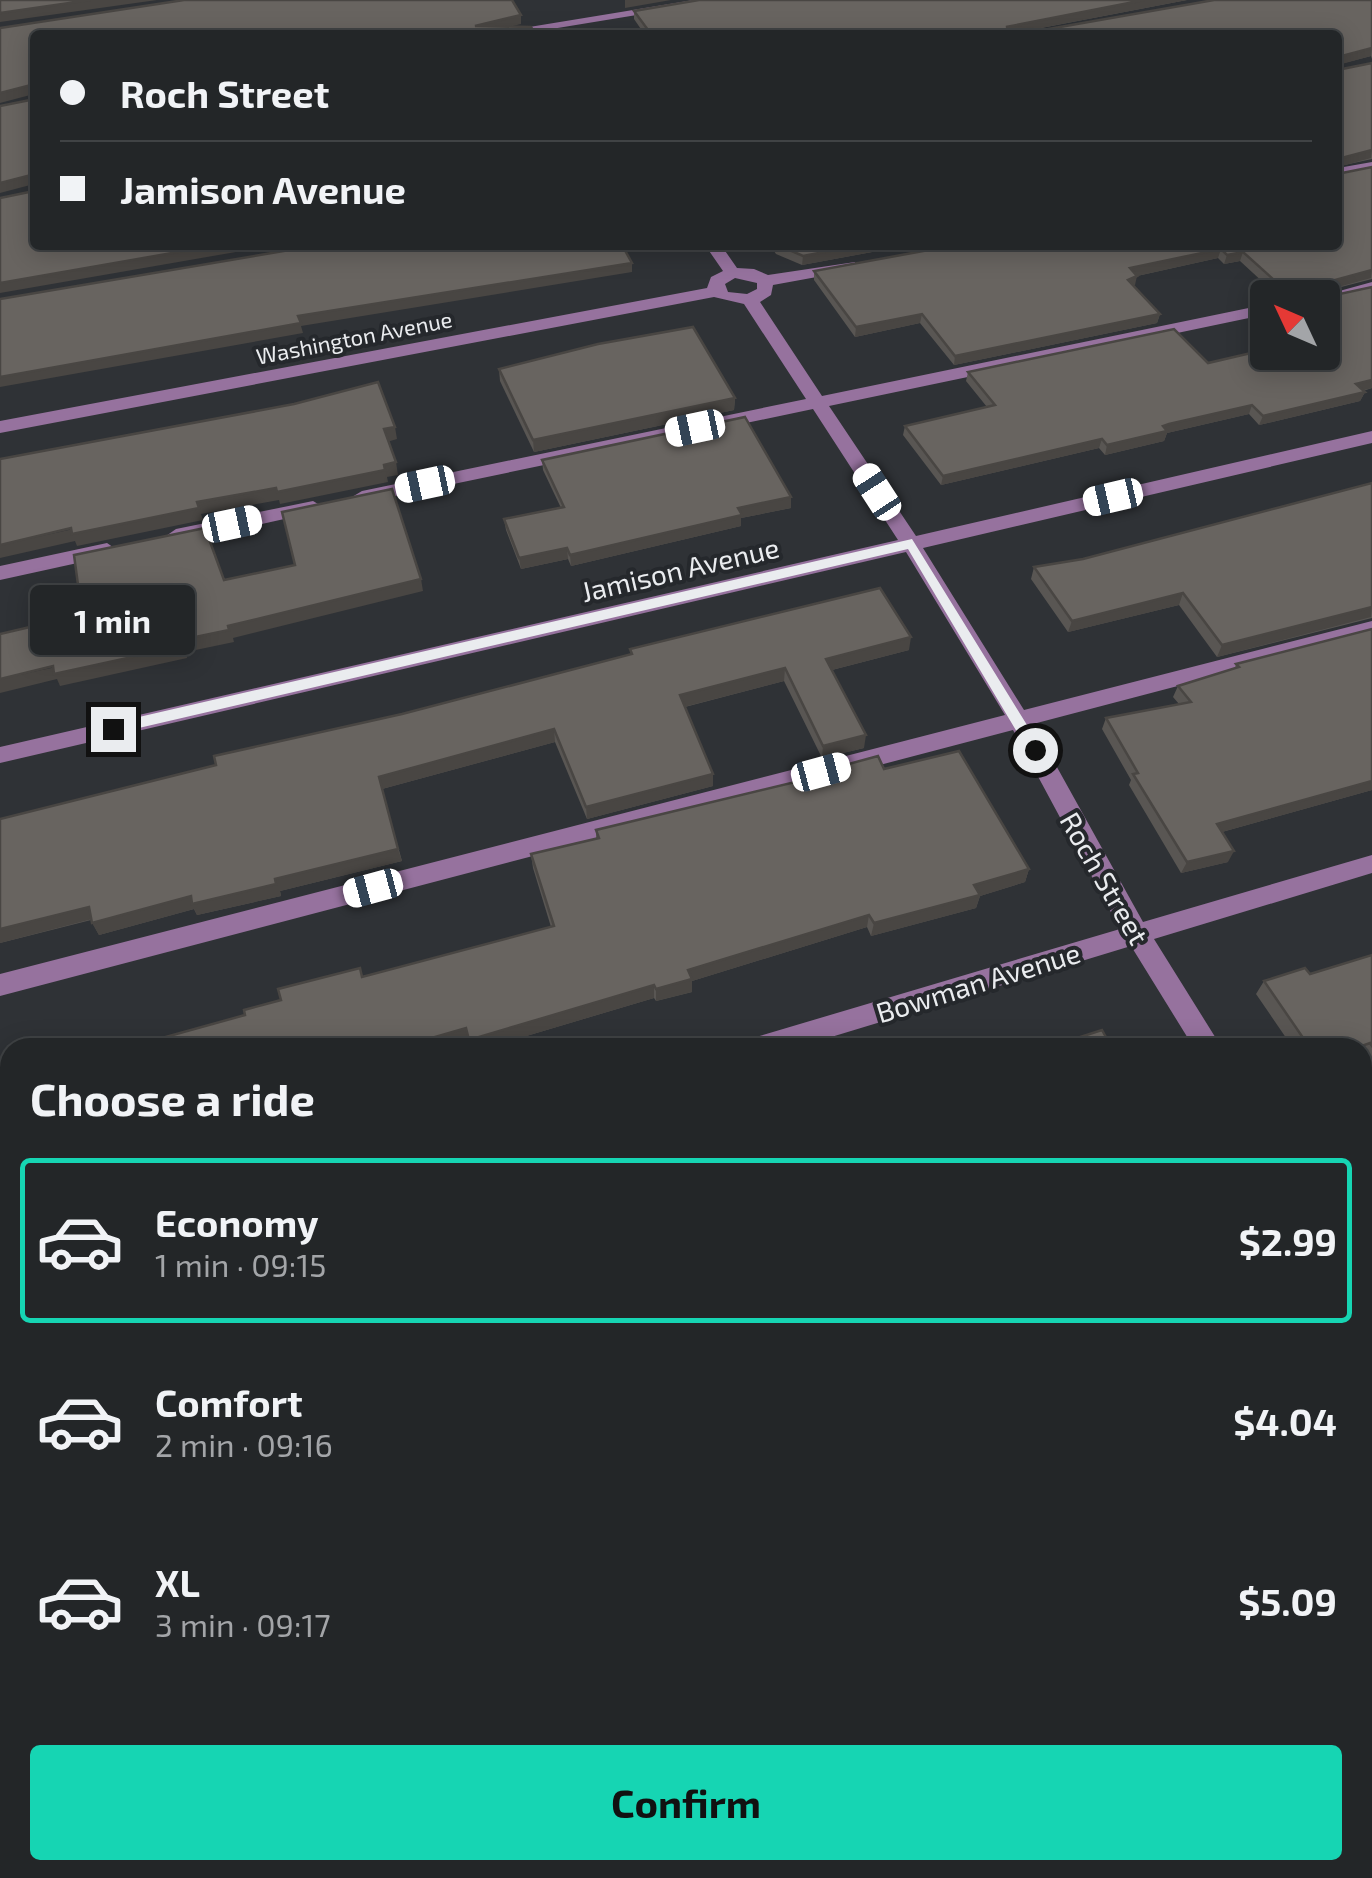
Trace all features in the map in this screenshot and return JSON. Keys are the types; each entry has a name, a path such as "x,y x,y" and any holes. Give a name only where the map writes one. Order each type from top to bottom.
{"street":[{"path":"520,30 722,0"},
{"path":"1342,172 1372,166"},
{"path":"716,250 732,273"},
{"path":"765,282 763,294 750,300 733,300 717,290 717,281 732,273 754,274 765,282 863,263"},
{"path":"1340,294 1372,287"},
{"name":"Washington Avenue","path":"0,427 717,290"},
{"name":"Roch Street","path":"750,300 912,544 1018,720 1136,934 1202,1038"},
{"path":"0,573 1250,313"},
{"name":"Jamison Avenue","path":"0,755 1372,437"},
{"path":"0,986 1372,628"},
{"name":"Bowman Avenue","path":"789,1038 1372,864"}],"building":[{"path":"0,0 90,0 0,13"},
{"path":"184,0 512,0 521,15 475,26 533,30 30,30 30,85 0,93 0,28"},
{"path":"699,0 1144,0 1006,27 1043,30 648,30 634,11"},
{"path":"1214,0 1372,0 1372,48 1342,56 1342,30 1043,30"},
{"path":"1372,63 1372,150 1342,158 1342,69"},
{"path":"30,100 30,175 0,183 0,106"},
{"path":"1372,167 1372,270 1335,280 1274,280 1243,252 1227,255 1222,250 1342,250 1342,173"},
{"path":"30,192 30,250 189,250 0,283 0,198"},
{"path":"289,250 625,250 632,263 298,316 301,323 0,377 0,299"},
{"path":"789,250 835,250 803,256"},
{"path":"929,250 1216,250 1130,268 1137,276 1128,280 1160,314 955,356 922,314 856,327 814,271"},
{"path":"1372,287 1372,380 1356,384 1365,392 1263,416 1252,405 1169,424 1163,426 1167,431 1107,445 1102,439 943,476 905,426 995,405 968,372 1174,329 1208,363 1250,353 1250,370 1340,370 1340,294"},
{"path":"693,327 735,398 533,440 499,369 598,344"},
{"path":"378,382 395,427 384,429 396,462 384,465 385,470 277,492 276,488 197,502 199,508 72,534 71,528 0,545 0,459 294,404"},
{"path":"745,417 791,497 738,508 742,515 570,555 567,548 519,558 504,519 564,507 542,460"},
{"path":"1372,483 1372,607 1222,645 1183,593 1072,621 1034,567 1083,559"},
{"path":"392,489 421,579 228,626 229,630 181,640 183,646 54,674 53,666 0,679 0,634 30,627 30,618 81,607 74,555 205,528 224,580 295,565 282,512"},
{"path":"880,588 911,637 826,659 866,735 823,746 785,668 680,695 713,774 586,807 554,729 379,777 398,849 192,904 191,896 92,923 89,907 0,929 0,819 216,765 214,756 402,714 632,654 630,649"},
{"path":"1372,629 1372,781 1217,824 1234,851 1187,862 1133,774 1138,773 1106,718 1191,702 1178,686 1239,667 1236,664"},
{"path":"959,751 1029,869 974,885 980,895 874,923 869,915 688,970 692,979 656,989 654,985 476,1038 468,1038 466,1028 432,1038 162,1038 245,1015 244,1010 281,1000 278,989 360,968 362,977 554,926 531,854 599,838 596,830 837,772 834,768 878,756 884,769"},
{"path":"1372,955 1372,1038 1303,1038 1264,981 1305,968 1310,974"},
{"path":"1102,1030 1106,1038 1077,1038"}],"route":[{"path":"113,729 912,544 1035,750"}]}
